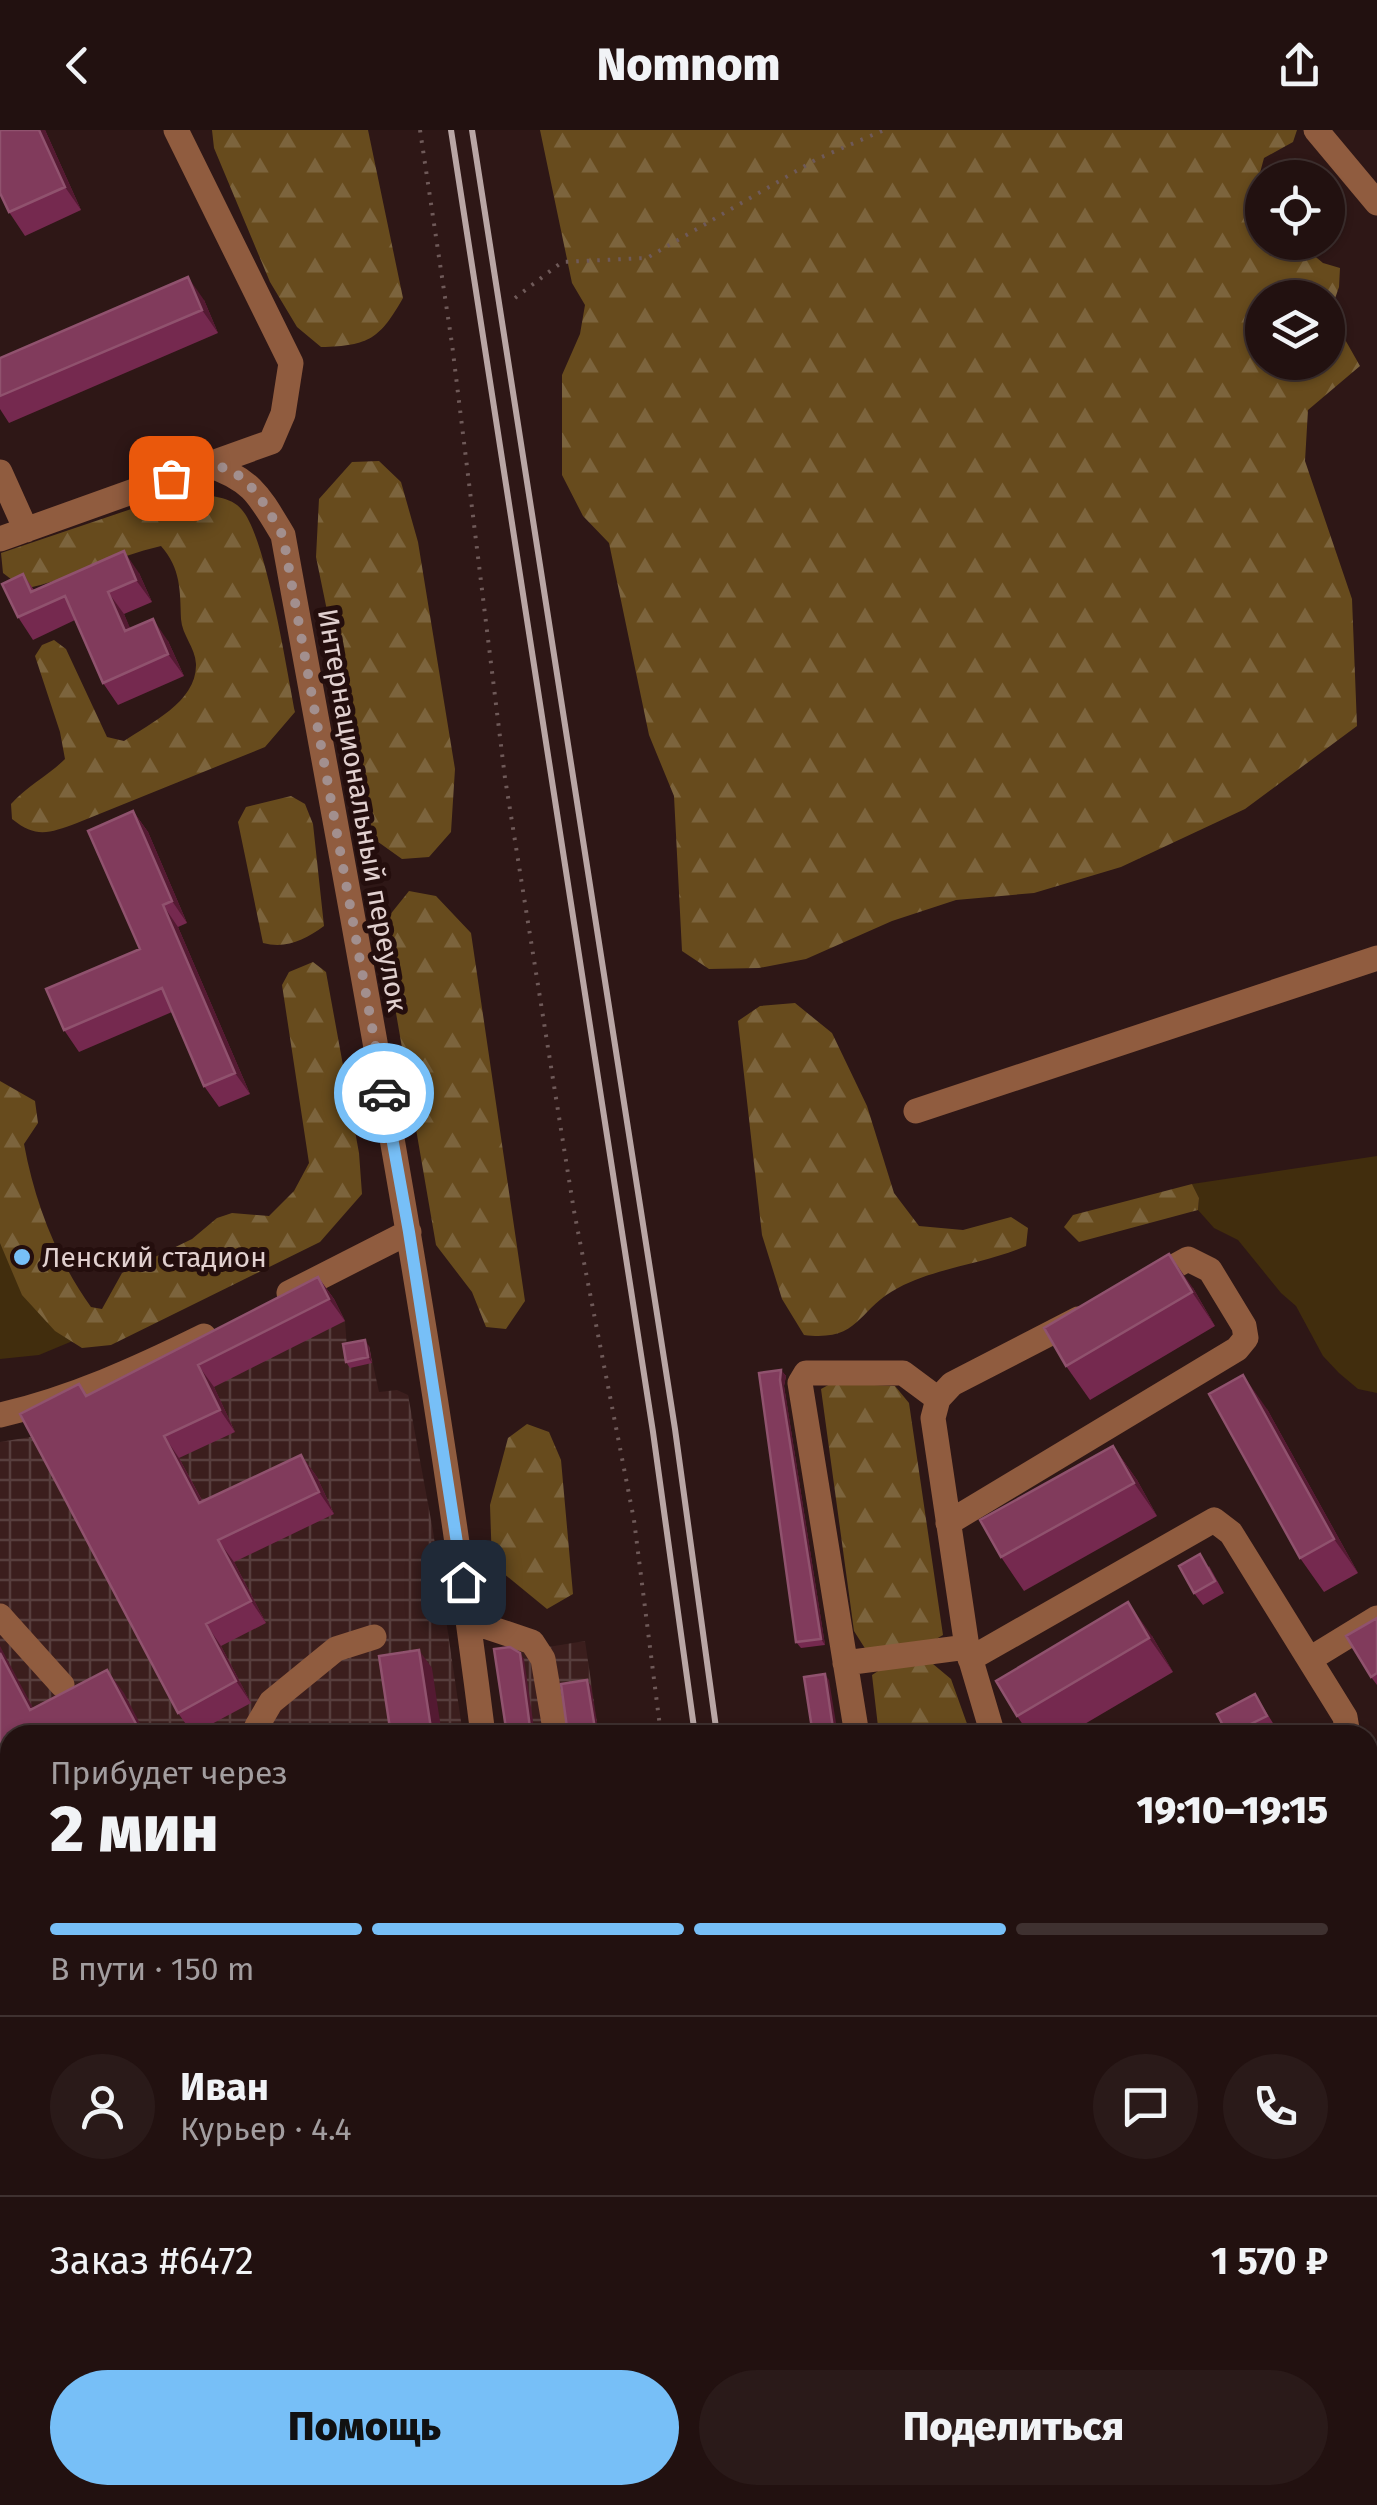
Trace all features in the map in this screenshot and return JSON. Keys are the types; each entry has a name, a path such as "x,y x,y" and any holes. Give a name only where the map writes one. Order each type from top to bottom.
{"street":[{"path":"0,539 271,442 283,414 291,364 176,130"},
{"path":"1316,130 1377,203"},
{"name":"Интернациональный переулок","path":"208,465 234,474 256,490 283,536 409,1232 482,1725"},
{"path":"0,472 26,530"},
{"path":"916,1112 1377,958"},
{"path":"268,1303 409,1232"},
{"path":"948,1523 1237,1350 1246,1338 1244,1326 1210,1270 1188,1259 952,1384 938,1399 933,1418 948,1523 968,1653 990,1725"},
{"path":"0,1415 32,1408 100,1383 233,1321"},
{"path":"855,1725 800,1382 806,1373 903,1373 938,1399"},
{"path":"845,1663 968,1653 1214,1520 1231,1534 1346,1725"},
{"path":"0,1616 62,1685"},
{"path":"1310,1660 1377,1618"},
{"path":"469,1621 532,1642 543,1659 554,1725"},
{"path":"258,1725 272,1702 336,1649 374,1637"}],"path":[{"path":"420,130 452,344 504,778 574,1212 634,1520 660,1725"},
{"path":"515,298 562,262 647,258 817,159 884,130"}],"shaded area":[{"path":"1377,1156 1377,1393 1358,1389 1323,1356 1296,1306 1238,1240 1214,1228 1198,1210 1199,1198 1192,1184"},
{"name":"Ленский стадион","path":"0,1179 87,1335 39,1355 0,1359"},
{"path":"345,1321 347,1349 369,1346 379,1392 397,1390 408,1395 462,1725 0,1725 0,1442 36,1436"},
{"path":"585,1641 598,1725 509,1725 498,1655"}],"green space":[{"path":"212,130 368,130 403,298 380,331 351,345 321,347 297,327 270,282 214,148"},
{"path":"540,130 1297,130 1293,142 1263,160 1245,160 1245,260 1319,260 1340,268 1339,280 1245,280 1245,380 1343,380 1308,410 1305,461 1352,599 1357,726 1245,809 1121,867 1034,893 956,900 892,921 806,959 759,968 709,969 682,951 674,796 649,735 609,543 583,516 562,475 562,375 580,334 585,305 572,283"},
{"path":"1345,340 1360,366 1345,379"},
{"path":"379,461 401,482 418,542 455,769 451,832 429,857 402,859 374,839 316,557 319,499 352,462"},
{"path":"192,493 232,502 251,525 274,606 295,712 265,747 67,827 43,832 29,829 12,819 11,804 65,759 35,656 42,645 54,640 66,649 107,737 124,741 181,700 189,690 196,664 182,625 176,572 161,546 24,589 3,573 1,553 152,502"},
{"path":"291,796 305,804 313,824 324,926 295,942 271,945 263,943 238,822 246,807"},
{"path":"409,891 436,896 471,933 525,1301 506,1329 486,1327 472,1292 436,1245 381,926"},
{"path":"313,962 326,972 359,1153 362,1194 320,1242 111,1345 82,1348 55,1331 22,1295 0,1243 0,1081 35,1101 38,1123 24,1144 41,1209 79,1288 91,1307 102,1309 122,1273 192,1239 217,1218 232,1213 269,1216 294,1191 309,1163 282,985 289,972"},
{"path":"795,1003 832,1033 867,1106 894,1193 919,1226 963,1230 1011,1217 1028,1228 1026,1246 913,1281 885,1296 857,1322 837,1334 804,1335 782,1299 762,1235 738,1021 760,1006"},
{"path":"1192,1184 1199,1198 1198,1210 1079,1242 1064,1227 1073,1215"},
{"path":"832,1383 895,1386 909,1403 943,1635 926,1645 866,1650 854,1631 821,1389"},
{"path":"527,1424 549,1432 561,1460 573,1594 547,1609 492,1564 490,1505 508,1438"},
{"path":"889,1664 933,1664 951,1679 967,1725 878,1725 872,1675"}],"building":[{"path":"0,130 39,130 65,187 9,212 0,193"},
{"path":"188,277 202,310 0,396 0,358"},
{"path":"124,551 136,580 108,592 125,631 153,619 168,654 103,683 65,596 18,617 2,584 23,574 31,592"},
{"path":"133,811 172,901 163,905 235,1073 204,1086 162,988 64,1030 46,989 140,949 88,831"},
{"path":"1169,1254 1192,1292 1066,1366 1044,1328"},
{"path":"318,1277 329,1299 198,1365 220,1410 164,1436 199,1503 301,1455 319,1492 218,1540 251,1601 206,1624 236,1681 178,1713 20,1414 79,1384 86,1396"},
{"path":"365,1340 368,1357 346,1362 343,1344"},
{"path":"781,1370 821,1639 796,1642 759,1373"},
{"path":"1243,1375 1334,1539 1300,1558 1209,1394"},
{"path":"1113,1446 1134,1483 1001,1557 980,1520"},
{"path":"1200,1554 1215,1581 1194,1593 1179,1566"},
{"path":"1128,1602 1149,1638 1017,1716 996,1681"},
{"path":"1377,1618 1377,1673 1371,1677 1346,1636"},
{"path":"510,1647 520,1653 530,1725 505,1725 494,1649"},
{"path":"419,1650 430,1725 389,1725 379,1656"},
{"path":"0,1653 30,1710 107,1670 137,1725 0,1725"},
{"path":"825,1674 833,1725 811,1725 804,1677"},
{"path":"587,1680 594,1725 567,1725 561,1684"},
{"path":"1255,1694 1267,1716 1249,1725 1223,1725 1217,1714"}],"railway":[{"path":"451,130 653,1432 694,1725"},
{"path":"472,130 675,1429 716,1725"}],"way so far":[{"path":"171,478 208,465 234,474 256,490 283,536 384,1093"}],"place":[{"name":"Ленский стадион","path":"22,1257"}],"route":[{"path":"384,1093 463,1582"}]}
